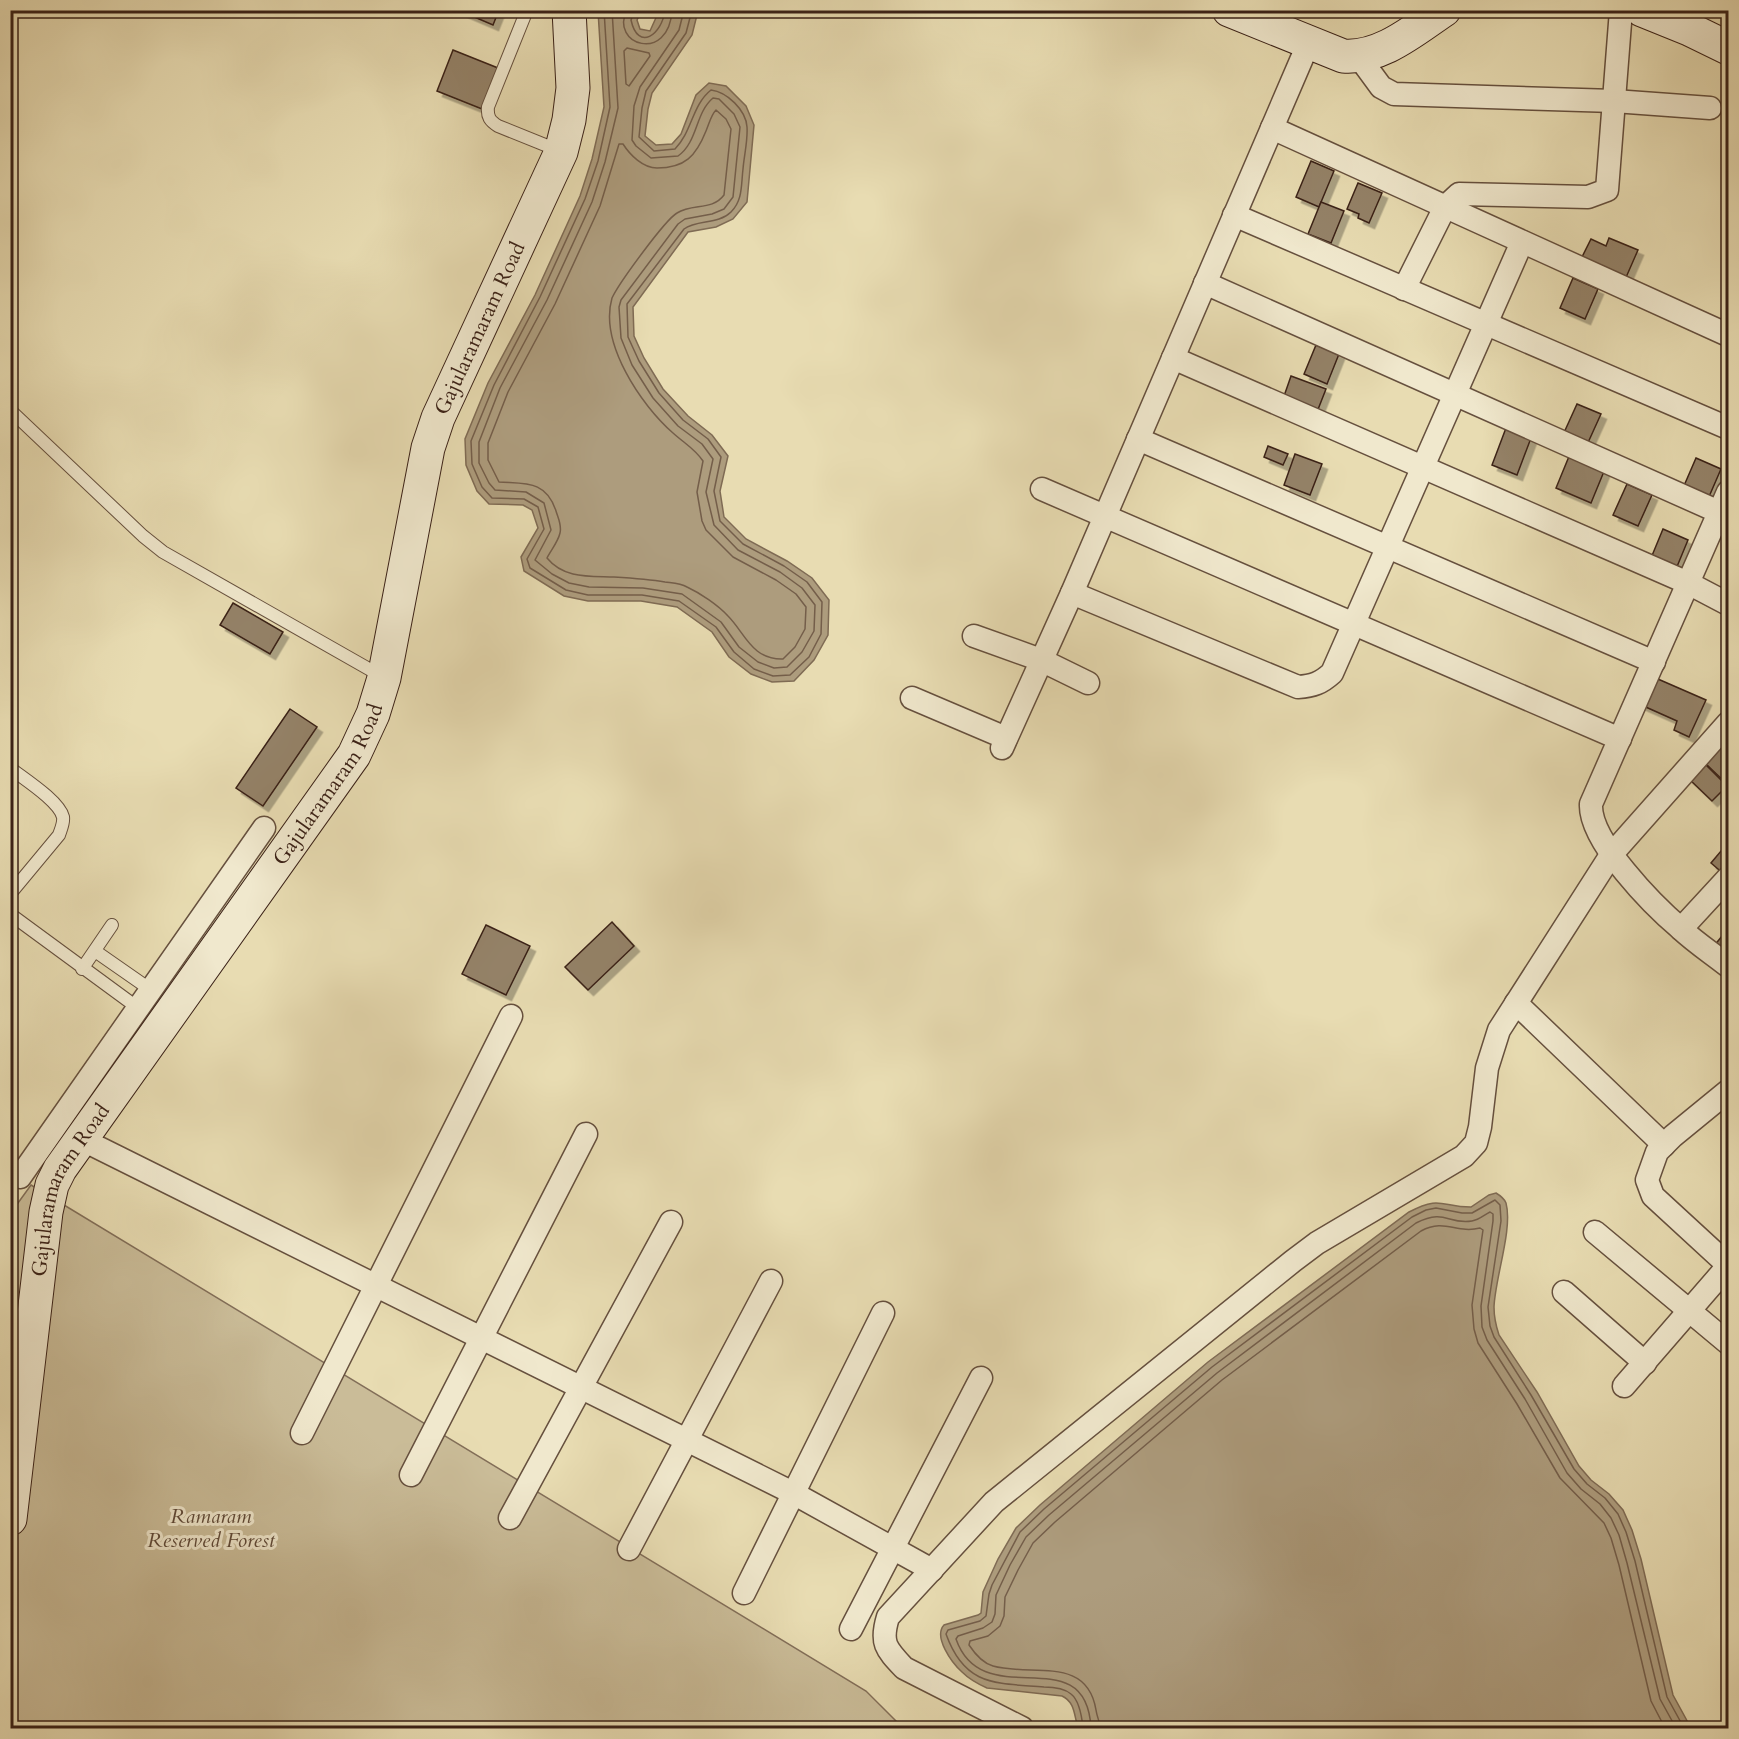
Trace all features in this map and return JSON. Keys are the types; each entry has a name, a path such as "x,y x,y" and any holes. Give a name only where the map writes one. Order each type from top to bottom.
{"main road":[{"name":"Gajularamaram Road","path":"10,1519 51,1185 81,1139 149,1004 354,755 373,714 384,678 428,448 438,418 561,152 569,120 573,88 569,10"},
{"path":"1229,10 1343,56 1359,57 1396,41 1444,10"},
{"path":"1642,10 1727,44"}],"street":[{"path":"1404,289 1445,207 1459,194 1588,197 1607,190 1621,10"},
{"path":"912,698 1004,743 1072,593 1309,42"},
{"path":"1359,57 1381,87 1394,94 1614,101 1710,108"},
{"path":"1272,128 1728,335"},
{"path":"1234,215 1728,428"},
{"path":"1072,593 1298,687 1312,686 1323,681 1332,673 1522,242"},
{"path":"1205,283 1455,394 1726,507 1688,583 1591,804 1590,814 1611,855 1681,929 1728,966"},
{"path":"1173,358 1688,583 1728,604"},
{"path":"1138,439 1654,662"},
{"path":"1042,489 1620,739"},
{"path":"974,636 1041,660 1088,683"},
{"path":"1022,1728 904,1668 890,1653 883,1635 888,1617 994,1502 1293,1261 1317,1243 1448,1168 1464,1156 1476,1143 1487,1068 1499,1030 1611,855 1728,723"},
{"path":"46,1212 38,1192 15,1173 149,1004 264,828"},
{"path":"1681,929 1728,878"},
{"path":"1516,1003 1664,1145"},
{"path":"302,1433 511,1016"},
{"path":"1624,1386 1728,1265 1653,1196 1647,1180 1657,1152 1728,1092"},
{"path":"411,1476 586,1134"},
{"path":"81,1139 794,1493 932,1570"},
{"path":"510,1518 671,1222"},
{"path":"1595,1232 1728,1343"},
{"path":"629,1549 771,1281"},
{"path":"1564,1292 1645,1363"},
{"path":"744,1593 883,1313"},
{"path":"850,1629 981,1378"}],"lane":[{"path":"526,10 487,114 491,122 498,126 561,152"},
{"path":"10,410 143,536 163,552 384,678"},
{"path":"10,768 60,809 63,826 59,835 10,894"},
{"path":"10,914 82,969 149,1004"},
{"path":"82,969 112,925"},
{"path":"95,951 149,1004"}],"green space":[{"name":"Ramaram Reserved Forest","path":"31,1185 866,1691 903,1728 11,1728 10,1214"}],"water":[{"path":"598,11 642,11 637,20 640,29 650,31 659,11 698,11 692,35 652,93 645,136 656,145 672,144 681,134 696,95 709,83 726,86 746,106 754,125 747,202 733,219 716,227 688,232 633,307 634,336 663,389 688,416 712,435 728,456 720,491 724,517 746,539 787,561 812,578 829,600 828,635 814,660 794,681 772,682 751,674 729,657 712,632 677,607 641,601 588,601 564,596 524,571 521,557 538,528 532,510 523,505 489,504 477,491 466,465 465,439 488,383 535,295 580,196 592,159 604,107"},
{"path":"1496,1193 1505,1201 1508,1214 1506,1240 1494,1307 1499,1335 1537,1392 1579,1466 1623,1510 1641,1559 1673,1695 1691,1728 1078,1728 1072,1705 1062,1696 987,1688 958,1668 945,1650 941,1630 944,1625 981,1613 983,1592 998,1559 1016,1528 1040,1505 1208,1362 1409,1212 1435,1203 1471,1207"}],"building":[{"path":"458,10 499,10 493,25"},
{"path":"453,50 498,68 482,109 437,91"},
{"path":"1311,161 1334,171 1319,207 1296,197"},
{"path":"1358,183 1382,193 1369,223 1358,218 1359,214 1347,209"},
{"path":"1321,202 1344,211 1331,243 1308,234"},
{"path":"1609,238 1638,250 1624,282 1582,257 1591,239 1606,246"},
{"path":"1573,278 1598,289 1585,319 1560,308"},
{"path":"1316,345 1339,354 1327,384 1304,374"},
{"path":"1291,376 1326,389 1317,412 1283,399"},
{"path":"1577,404 1601,414 1586,447 1562,437"},
{"path":"1506,428 1531,438 1517,475 1492,465"},
{"path":"1268,446 1288,454 1283,465 1264,457"},
{"path":"1295,454 1322,464 1310,495 1284,485"},
{"path":"1570,454 1605,469 1591,503 1556,488"},
{"path":"1696,458 1721,469 1708,499 1683,488"},
{"path":"1627,484 1652,495 1638,526 1613,515"},
{"path":"1663,529 1688,540 1676,569 1651,558"},
{"path":"233,603 283,632 270,654 220,625"},
{"path":"1651,676 1706,700 1689,737 1674,730 1677,721 1639,704"},
{"path":"290,709 317,727 263,806 236,788"},
{"path":"1726,741 1728,743 1728,785 1705,763"},
{"path":"1703,762 1727,786 1712,801 1687,777"},
{"path":"1721,851 1728,858 1728,872 1725,875 1711,863"},
{"path":"612,922 634,946 588,990 565,967"},
{"path":"486,925 530,946 506,995 462,974"},
{"path":"1726,931 1728,933 1728,957 1714,946"}]}
